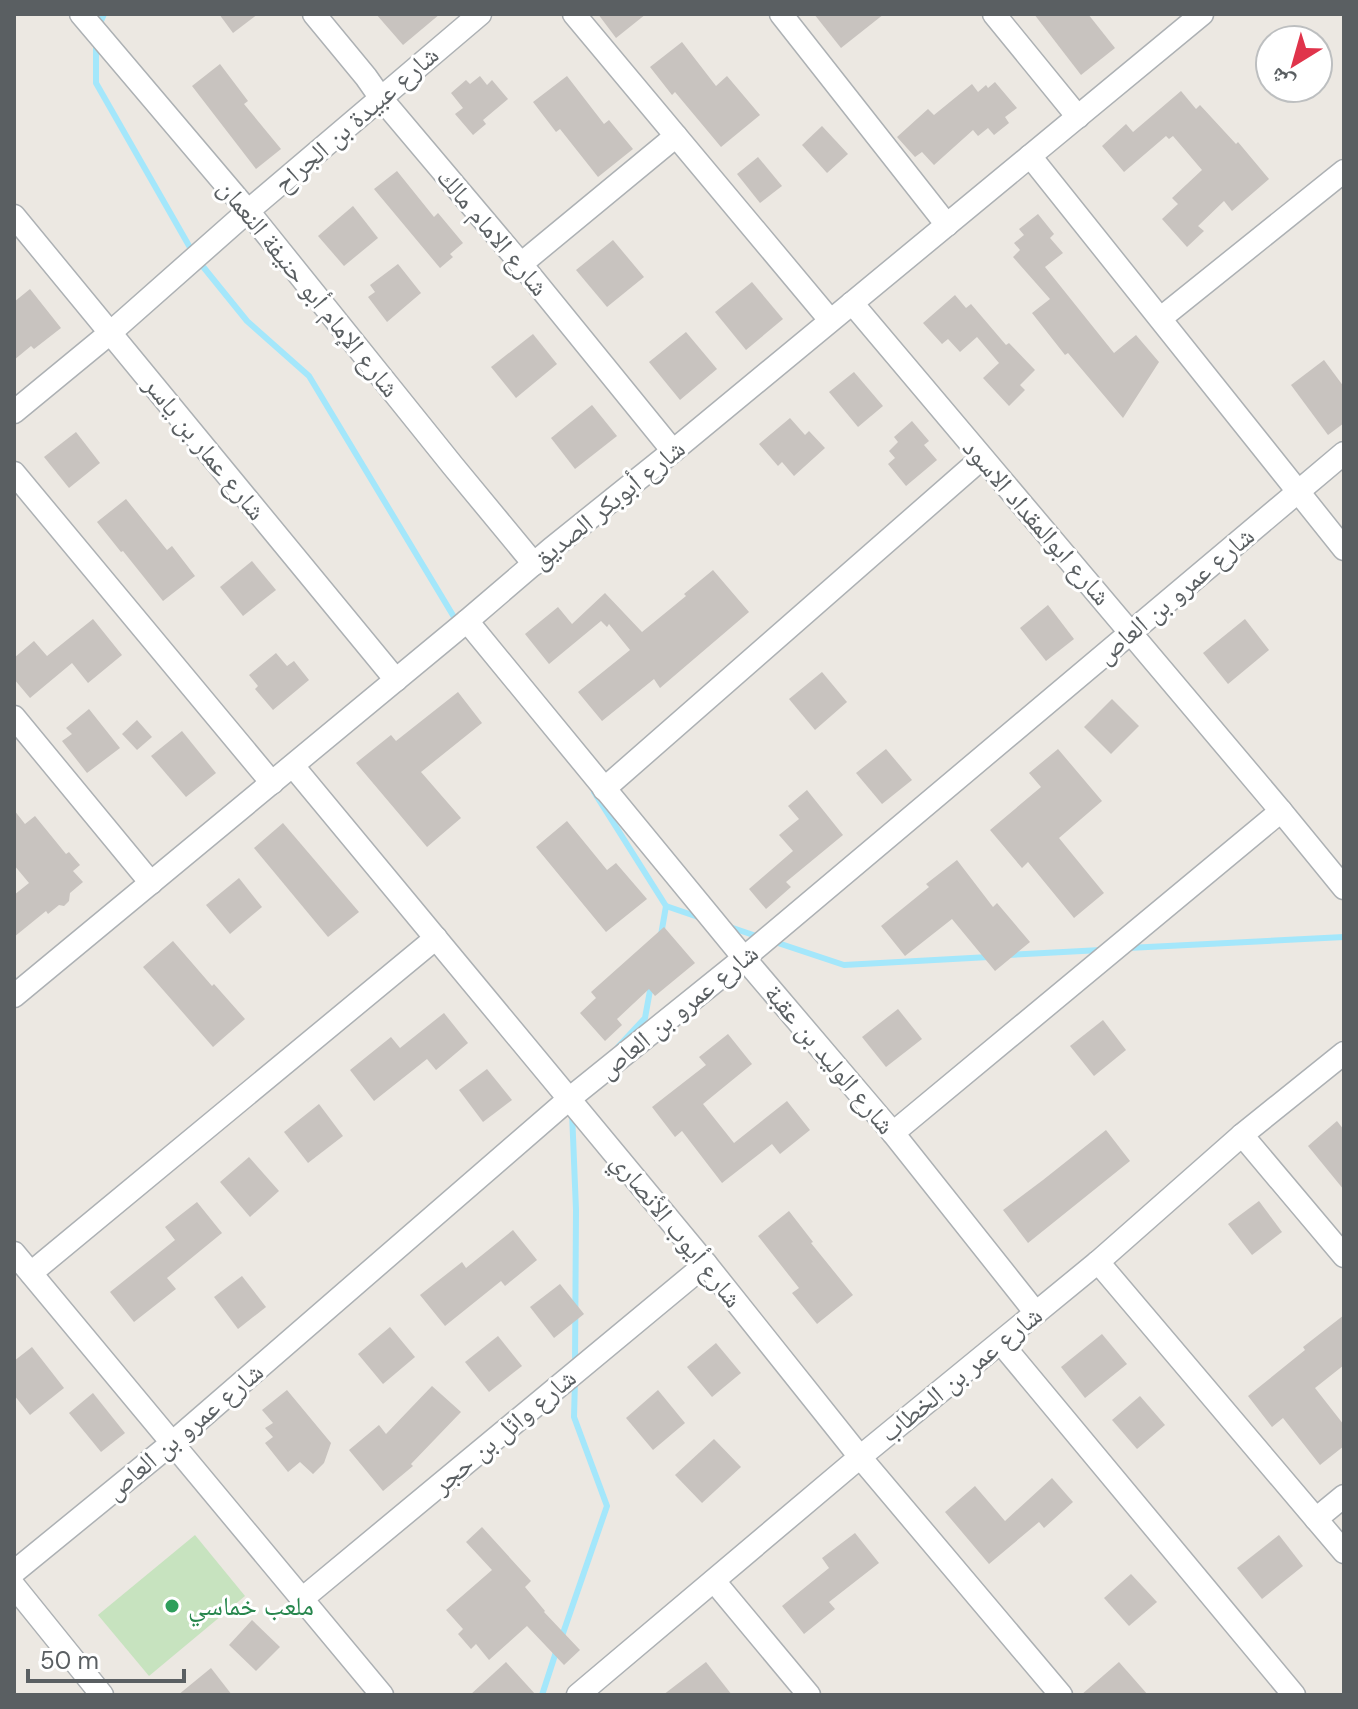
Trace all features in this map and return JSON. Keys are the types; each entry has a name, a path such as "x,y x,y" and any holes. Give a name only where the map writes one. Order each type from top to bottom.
{"street":[{"name":"شارع الإمام أبو حنيفة النعمان","path":"81,14 248,211 534,564"},
{"name":"شارع الامام مالك","path":"314,14 673,451"},
{"name":"شارع عبيدة بن الجراح","path":"14,412 480,14"},
{"path":"574,14 830,320"},
{"path":"781,14 947,225"},
{"path":"994,14 1078,117"},
{"name":"شارع أبوبكر الصديق","path":"14,996 1202,14"},
{"path":"521,264 676,136"},
{"path":"1030,156 1344,549"},
{"path":"1161,318 1344,171"},
{"name":"شارع عمار بن ياسر","path":"14,216 396,680"},
{"name":"شارع ابوالمقداد الاسود","path":"852,303 1344,888"},
{"name":"شارع عمرو بن العاص","path":"14,1572 172,1443 569,1099 744,958 1344,453"},
{"path":"604,789 982,458"},
{"path":"14,473 272,783"},
{"name":"شارع الوليد بن عقبة","path":"467,621 744,958 893,1133 1036,1313"},
{"path":"14,717 151,883"},
{"name":"شارع أيوب الأنصاري","path":"293,766 706,1264 860,1457 1061,1695"},
{"path":"893,1133 1281,811"},
{"path":"31,1273 436,938"},
{"name":"شارع عمر بن الخطاب","path":"578,1695 860,1457 1098,1262 1242,1135 1344,1053"},
{"path":"1242,1135 1344,1256"},
{"path":"14,1253 382,1695"},
{"path":"1098,1262 1344,1552"},
{"name":"شارع وائل بن حجر","path":"302,1599 706,1264"},
{"path":"1001,1343 1294,1695"},
{"path":"1316,1519 1344,1496"},
{"path":"714,1581 809,1695"},
{"path":"14,1586 102,1695"}],"green space":[{"name":"ملعب خماسي","path":"195,1535 245,1596 149,1676 98,1615"}],"building":[{"path":"219,14 258,14 233,33"},
{"path":"376,14 440,14 403,45"},
{"path":"598,14 646,14 616,38"},
{"path":"814,14 884,14 841,48"},
{"path":"1034,14 1088,14 1115,48 1081,75"},
{"path":"682,42 716,86 727,76 760,115 721,147 650,67"},
{"path":"220,64 248,101 244,104 281,149 256,169 192,86"},
{"path":"480,76 487,85 492,80 508,99 483,120 486,124 473,135 455,114 463,108 451,93 466,80 470,84"},
{"path":"567,76 604,124 609,120 633,149 598,177 560,129 556,132 533,102"},
{"path":"995,82 1017,108 1005,117 1009,123 994,135 988,128 978,136 973,130 934,165 922,152 915,157 897,137 928,109 934,115 972,84 978,92"},
{"path":"1181,91 1196,109 1200,105 1236,144 1238,142 1269,179 1232,211 1224,201 1198,226 1204,231 1187,247 1162,219 1178,204 1172,198 1202,170 1173,136 1169,139 1166,136 1124,172 1102,146 1126,124 1133,132"},
{"path":"822,126 848,154 827,173 802,145"},
{"path":"758,157 782,186 760,203 737,174"},
{"path":"397,171 434,217 438,213 463,243 440,268 374,189"},
{"path":"353,206 378,238 344,266 318,236"},
{"path":"1038,214 1054,234 1050,238 1063,253 1045,267 1114,353 1136,335 1159,362 1123,418 1068,353 1065,355 1032,313 1050,299 1013,257 1020,250 1014,243 1024,235 1019,229"},
{"path":"613,240 644,277 607,307 576,270"},
{"path":"398,264 421,293 387,322 368,297 375,292 370,285"},
{"path":"752,282 783,319 746,350 715,312"},
{"path":"30,289 61,328 14,360 14,302"},
{"path":"955,295 966,308 971,304 1006,345 1009,343 1035,370 1020,385 1025,390 1009,406 983,378 999,363 977,337 960,352 948,339 942,344 923,323"},
{"path":"686,332 717,369 680,400 649,362"},
{"path":"533,334 557,364 516,398 491,367"},
{"path":"1324,360 1344,387 1344,423 1328,435 1291,385"},
{"path":"854,372 883,406 858,427 829,392"},
{"path":"592,405 617,436 575,469 551,438"},
{"path":"790,418 805,435 809,431 825,448 794,476 782,462 778,466 759,444"},
{"path":"912,421 929,441 924,445 937,460 906,486 888,464 895,458 889,451 898,442 894,437"},
{"path":"76,432 100,463 69,488 44,457"},
{"path":"126,499 167,550 172,546 195,576 163,601 97,522"},
{"path":"252,561 276,590 243,616 220,587"},
{"path":"713,570 749,612 660,688 654,679 602,721 578,692 630,650 609,624 607,627 601,621 549,664 525,634 558,607 572,624 605,593 642,632"},
{"path":"1048,605 1074,639 1046,661 1020,628"},
{"path":"93,619 122,655 88,683 72,663 30,698 14,679 14,658 34,641 47,656"},
{"path":"1245,619 1269,650 1228,684 1203,653"},
{"path":"276,653 287,666 294,661 309,680 273,710 255,689 258,686 249,675"},
{"path":"822,672 847,702 815,730 789,699"},
{"path":"458,692 482,723 421,772 461,818 427,847 356,763 391,735 396,741"},
{"path":"1112,699 1139,726 1111,754 1084,727"},
{"path":"89,709 120,748 87,773 62,741 72,734 66,728"},
{"path":"137,720 152,737 137,750 122,734"},
{"path":"182,731 216,773 186,797 151,756"},
{"path":"886,749 912,780 882,804 856,773"},
{"path":"1058,749 1102,801 1059,838 1104,893 1074,918 1028,862 1022,868 990,830 1041,787 1029,773"},
{"path":"807,790 843,835 786,882 791,887 766,909 749,889 793,851 779,835 799,819 788,806"},
{"path":"14,810 25,824 35,816 66,854 69,852 80,865 73,871 83,882 70,893 69,901 64,906 59,905 48,914 46,911 14,937 14,895 29,883 14,865"},
{"path":"567,821 607,870 616,863 647,899 606,932 536,847"},
{"path":"283,823 359,912 328,937 254,848"},
{"path":"957,860 993,907 997,903 1030,942 995,971 952,919 905,956 881,926"},
{"path":"239,878 262,907 230,934 206,905"},
{"path":"664,927 695,963 655,996 649,989 617,1019 622,1025 605,1041 580,1013 596,998 591,992"},
{"path":"173,941 245,1019 213,1047 143,967"},
{"path":"898,1009 922,1039 886,1067 862,1037"},
{"path":"444,1013 468,1043 436,1070 427,1059 374,1101 350,1070 391,1037 400,1048"},
{"path":"1103,1020 1126,1050 1094,1076 1070,1046"},
{"path":"728,1034 752,1064 703,1104 734,1143 787,1101 810,1130 780,1154 772,1144 722,1183 682,1131 675,1137 652,1107 706,1065 699,1057"},
{"path":"487,1069 512,1100 483,1122 459,1090"},
{"path":"319,1104 343,1136 308,1163 284,1132"},
{"path":"1337,1121 1344,1130 1344,1190 1308,1146"},
{"path":"1106,1130 1130,1161 1028,1243 1003,1210"},
{"path":"249,1157 279,1191 250,1217 220,1182"},
{"path":"1259,1201 1282,1232 1252,1255 1228,1224"},
{"path":"197,1202 222,1233 167,1278 176,1289 134,1322 110,1292 175,1240 165,1227"},
{"path":"789,1211 853,1295 817,1324 792,1293 799,1288 758,1236"},
{"path":"513,1230 537,1260 505,1286 501,1281 445,1326 420,1295 462,1262 466,1268"},
{"path":"242,1276 266,1307 238,1329 214,1297"},
{"path":"560,1284 584,1314 554,1338 530,1307"},
{"path":"1344,1315 1344,1365 1315,1388 1344,1425 1344,1446 1320,1465 1283,1418 1272,1427 1248,1396"},
{"path":"390,1327 415,1357 383,1384 358,1354"},
{"path":"1102,1334 1127,1364 1085,1398 1061,1367"},
{"path":"498,1336 522,1366 489,1392 465,1362"},
{"path":"716,1343 741,1373 712,1397 687,1367"},
{"path":"32,1347 64,1388 30,1415 14,1395 14,1361"},
{"path":"432,1386 461,1412 411,1464 413,1466 383,1491 349,1450 379,1425 386,1434"},
{"path":"287,1390 331,1443 324,1463 313,1474 300,1462 288,1472 265,1443 273,1437 265,1428 273,1423 262,1410"},
{"path":"658,1390 685,1423 653,1450 626,1418"},
{"path":"93,1393 125,1433 101,1452 69,1413"},
{"path":"1140,1396 1165,1425 1137,1449 1112,1420"},
{"path":"714,1439 741,1467 702,1503 675,1475"},
{"path":"1052,1478 1073,1502 1044,1528 1039,1522 989,1564 945,1512 975,1486 1005,1521"},
{"path":"482,1527 531,1581 525,1587 580,1650 564,1665 527,1626 489,1660 476,1644 471,1649 458,1634 463,1629 446,1610 492,1570 466,1542"},
{"path":"855,1533 879,1563 829,1602 835,1609 804,1634 782,1606 829,1568 822,1558"},
{"path":"1279,1535 1303,1566 1262,1599 1237,1568"},
{"path":"1131,1574 1157,1602 1129,1626 1104,1598"},
{"path":"252,1620 280,1647 256,1671 229,1645"},
{"path":"506,1662 536,1695 470,1695"},
{"path":"706,1662 732,1695 663,1695"},
{"path":"1119,1662 1148,1695 1081,1695"},
{"path":"211,1668 232,1695 178,1695"}],"waterway":[{"path":"98,28 104,14"},
{"path":"96,42 96,83 196,258 247,321 309,376 457,622"},
{"path":"594,792 666,906 661,935"},
{"path":"666,906 701,918"},
{"path":"727,926 762,938"},
{"path":"1128,948 1344,937"},
{"path":"772,941 844,965 989,957"},
{"path":"1008,955 1101,950"},
{"path":"618,1047 645,1018 651,985"},
{"path":"572,1112 576,1210 575,1364"},
{"path":"561,1639 607,1506 574,1417 575,1380"},
{"path":"542,1695 557,1649"}],"place":[{"name":"ملعب خماسي","path":"172,1606"}]}
